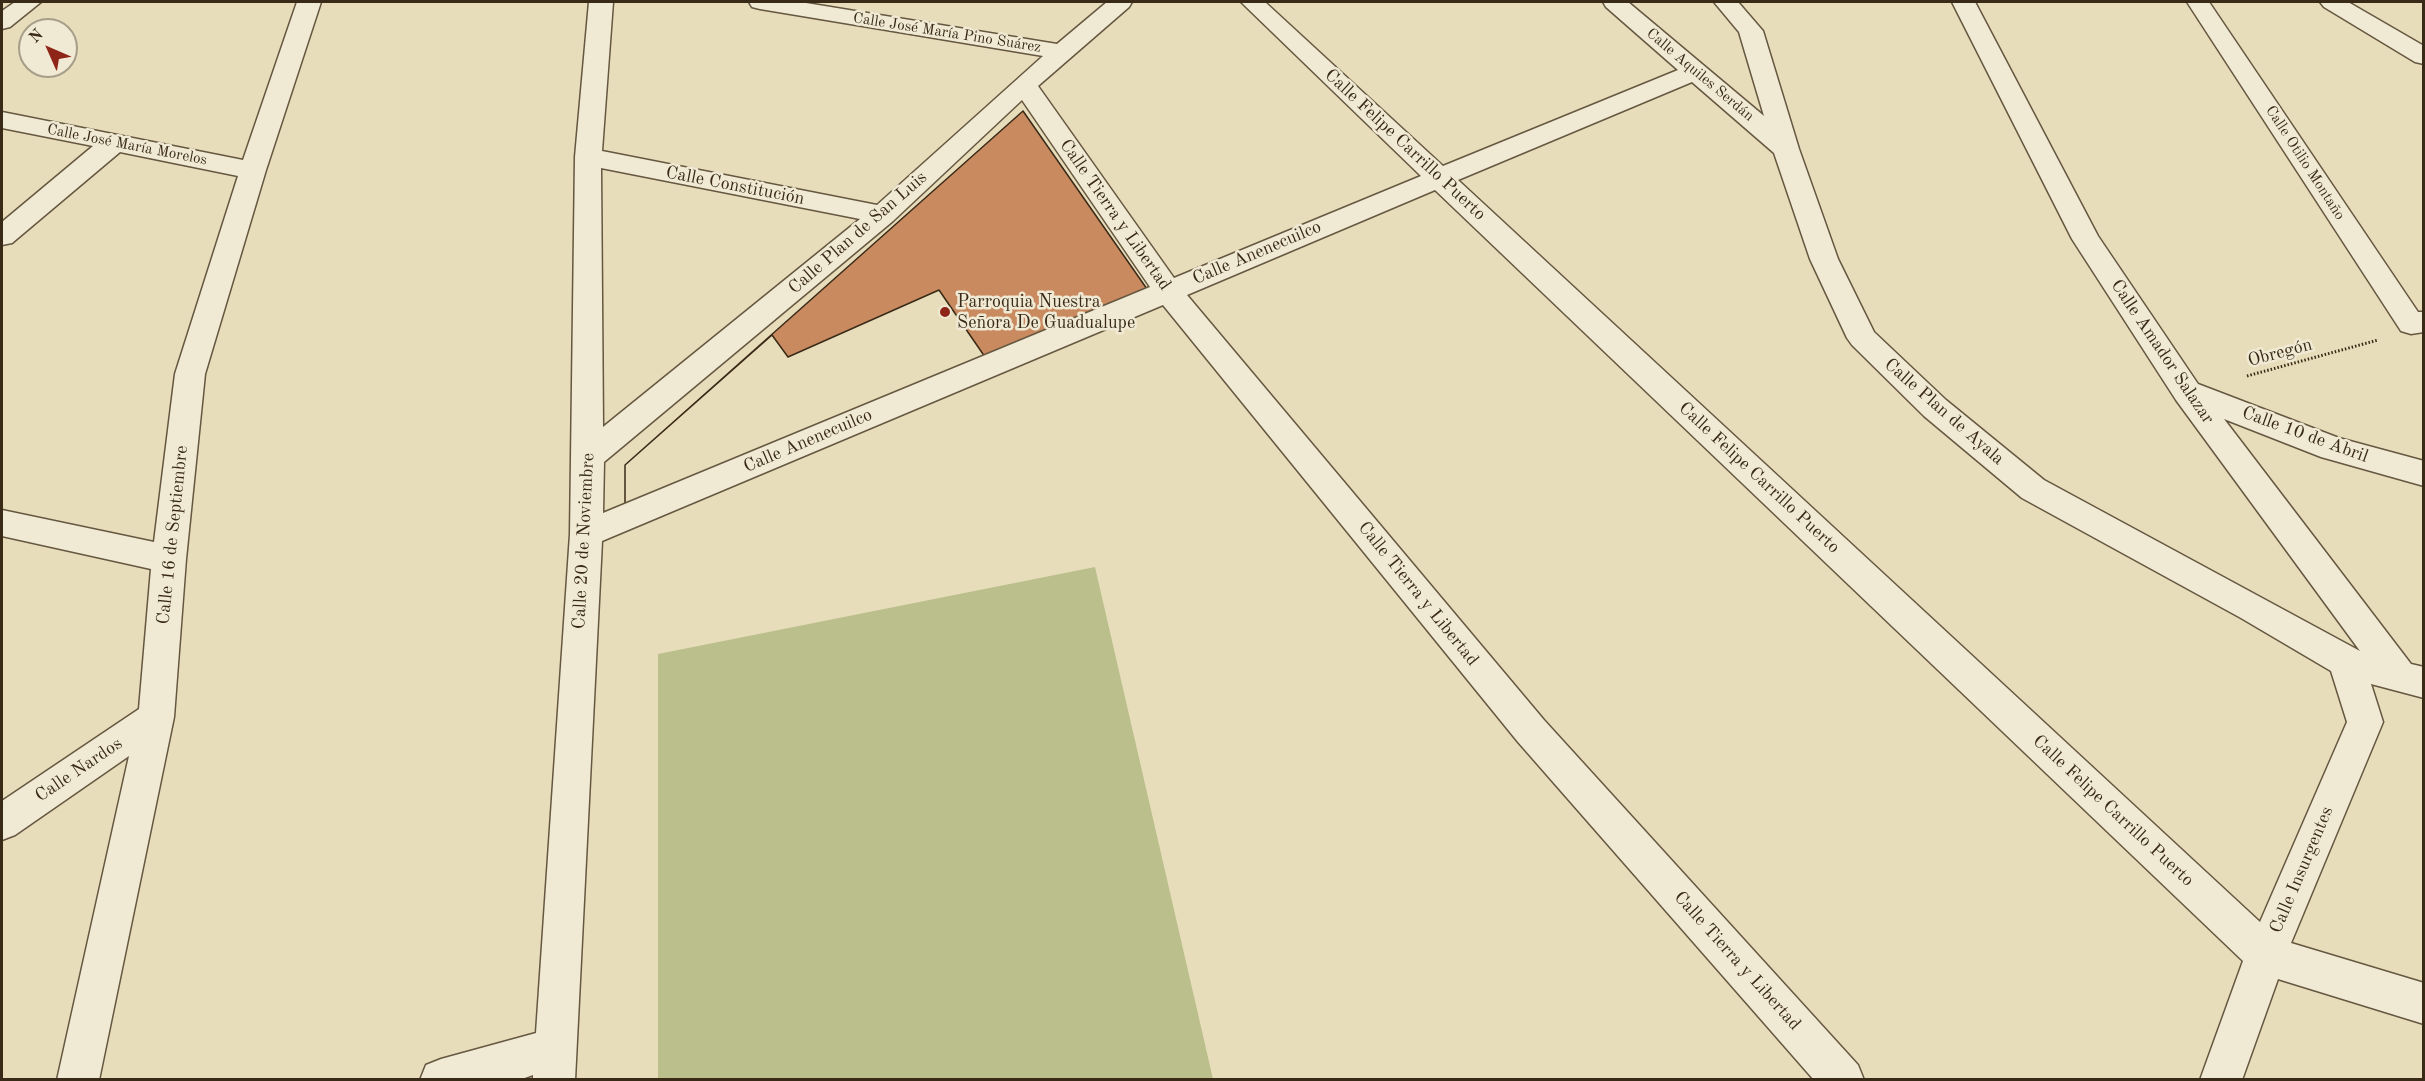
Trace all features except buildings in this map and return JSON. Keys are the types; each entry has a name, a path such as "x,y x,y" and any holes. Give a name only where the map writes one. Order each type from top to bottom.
{"street":[{"path":"2,22 29,2"},
{"name":"Calle 16 de Septiembre","path":"78,1080 156,717 169,559 190,374 253,170 309,2"},
{"name":"Calle 20 de Noviembre","path":"555,1064 586,534 588,157 601,2"},
{"name":"Calle José María Pino Suárez","path":"760,2 1062,52"},
{"name":"Calle Plan de San Luis","path":"588,457 883,215 1024,85 1121,2"},
{"name":"Calle Felipe Carrillo Puerto","path":"1252,2 2266,955"},
{"name":"Calle Aquiles Serdán","path":"1614,2 1786,149"},
{"name":"Calle Plan de Ayala","path":"1726,2 1751,31 1786,149 1824,259 1862,338 1935,408 2033,489 2253,608 2346,662 2412,680"},
{"name":"Calle Amador Salazar","path":"1964,2 2086,239 2187,392 2412,680"},
{"name":"Calle Otilio Montaño","path":"2198,2 2417,323"},
{"path":"2332,2 2424,57"},
{"name":"Calle Anenecuilco","path":"586,534 1696,71"},
{"name":"Calle Tierra y Libertad","path":"1024,85 1168,291 1531,731 1843,1080"},
{"name":"Calle José María Morelos","path":"2,120 253,170"},
{"path":"2,236 116,142"},
{"name":"Calle Constitución","path":"588,157 883,215"},
{"name":"Calle 10 de Abril","path":"2187,392 2332,448 2424,474"},
{"path":"2,523 169,559"},
{"name":"Calle Insurgentes","path":"2221,1080 2266,955 2365,722 2346,662"},
{"name":"Calle Nardos","path":"2,822 156,717"},
{"path":"2266,955 2424,1004"},
{"path":"441,1080 555,1064"}],"path":[{"name":"Obregón","path":"2187,392 2379,340"}],"green space":[{"path":"1095,567 1213,1079 658,1079 658,654"}],"place":[{"name":"Parroquia Nuestra Señora De Guadualupe","path":"945,312"}]}
